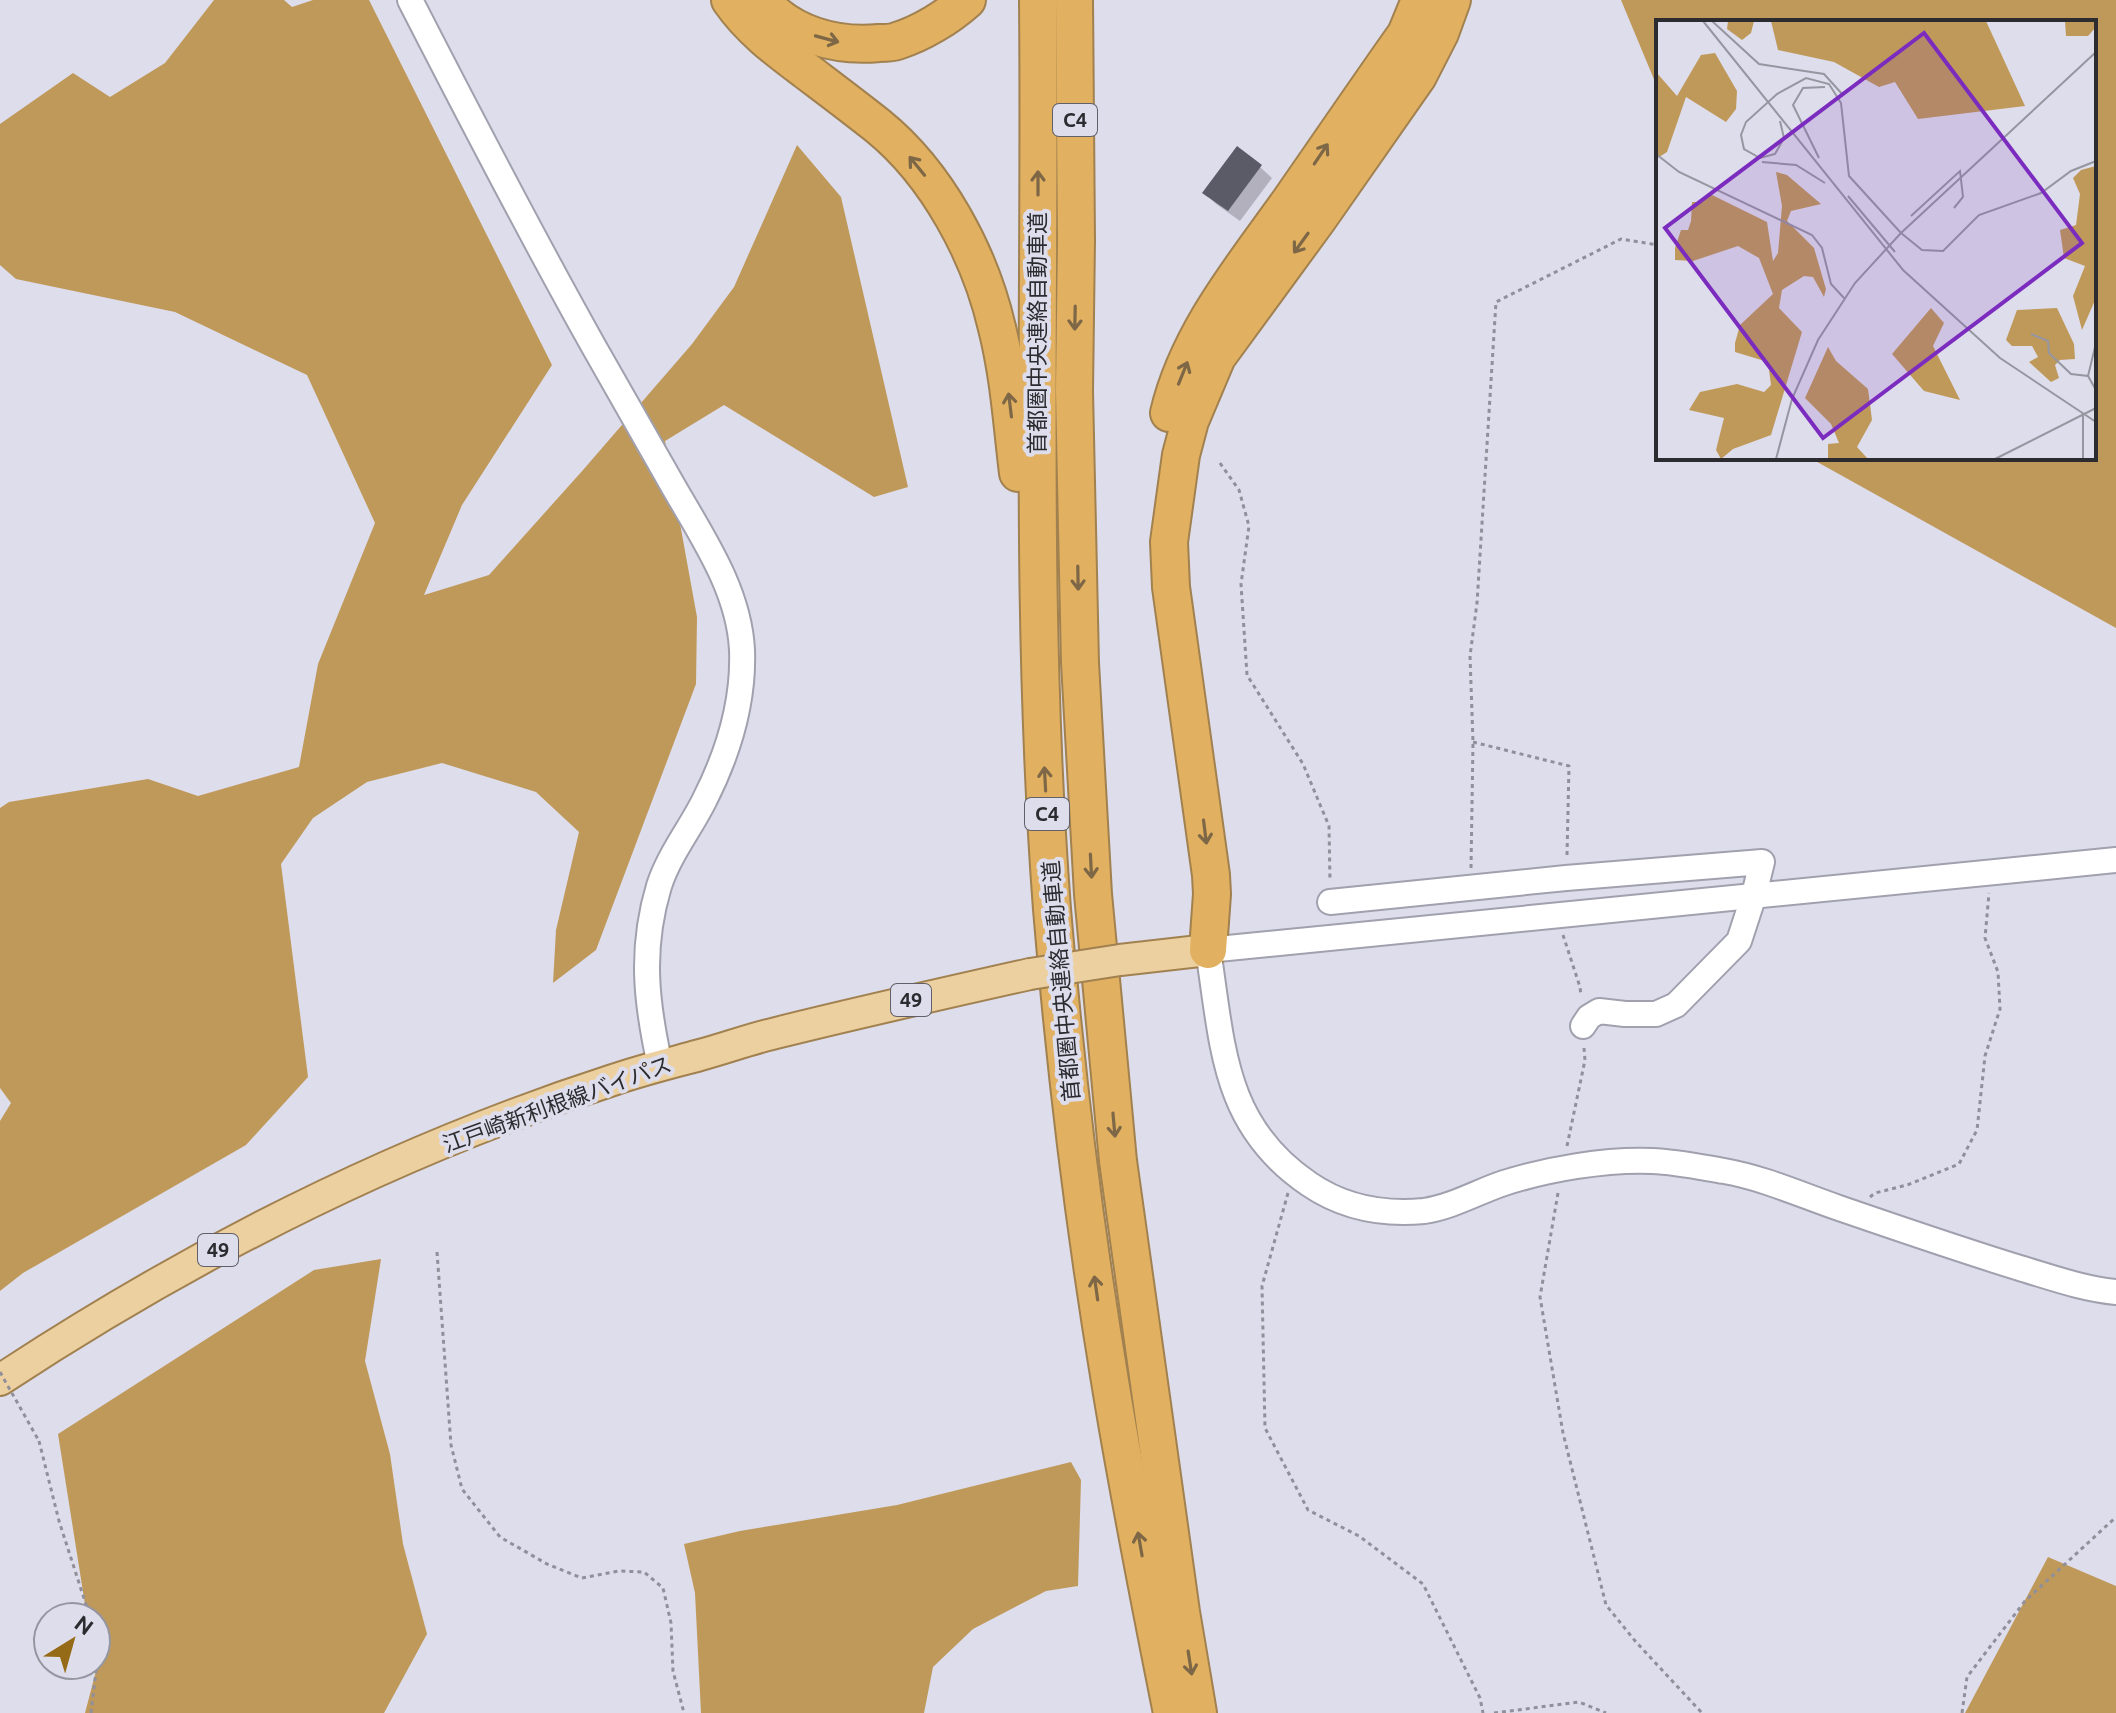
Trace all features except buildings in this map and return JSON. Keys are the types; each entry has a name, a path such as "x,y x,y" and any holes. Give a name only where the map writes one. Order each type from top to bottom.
{"highway":[{"path":"730,0 763,39 891,136 931,184 964,236 981,275 997,327 1039,649"},
{"path":"761,0 788,24 808,34 834,42 866,44 896,42 953,13 967,0"},
{"name":"首都圏中央連絡自動車道","path":"1038,0 1039,649 1052,908 1077,1151 1110,1380 1172,1713"},
{"name":"首都圏中央連絡自動車道","path":"1074,0 1074,391 1080,663 1093,894 1118,1161 1198,1713"},
{"path":"1076,240 1089,153 1090,74 1100,0"},
{"path":"1364,122 1393,0"},
{"path":"1208,950 1211,875 1162,506 1170,452 1190,421 1217,357 1318,219 1420,0"},
{"path":"1364,122 1430,32 1439,0"},
{"path":"1364,122 1418,76 1440,33 1452,0"}],"main road":[{"name":"江戸崎新利根線バイパス","path":"0,1380 169,1276 270,1222 355,1181 567,1095 774,1033 901,1002 1030,974 1208,950"}],"street":[{"path":"410,0 497,171 707,544 736,614 742,650 737,716 731,738 704,801 668,863 651,915 646,943 645,973 650,1021 660,1065"},
{"path":"2116,860 1208,950 1229,1072 1236,1096 1258,1138 1294,1174 1355,1208 1391,1212 1426,1211 1459,1202 1502,1184 1563,1167 1650,1161 1687,1164 1745,1175 2010,1265 2094,1290 2116,1292"},
{"path":"1330,902 1762,862 1739,941 1676,1005 1656,1014 1599,1011 1589,1017 1583,1026"}],"path":[{"path":"1470,888 1473,742 1470,656 1477,603 1496,302 1621,239 1656,245"},
{"path":"1220,463 1239,490 1249,526 1241,584 1247,675 1303,764 1329,826 1330,902"},
{"path":"1473,742 1569,766 1566,878"},
{"path":"1854,1213 1862,1202 1875,1193 1907,1185 1959,1164 1977,1130 1985,1056 2000,1009 1998,972 1985,938 1991,873"},
{"path":"1563,915 1563,939 1580,987 1585,1060 1540,1297 1563,1433 1606,1605 1702,1713"},
{"path":"1294,1174 1262,1286 1265,1428 1308,1510 1359,1536 1423,1584 1480,1698 1483,1713"},
{"path":"437,1252 451,1445 462,1489 500,1537 547,1564 582,1578 619,1571 644,1572 663,1588 671,1623 673,1671 684,1713"},
{"path":"0,1372 39,1441 59,1521 85,1601"},
{"path":"1962,1713 1967,1677 2025,1601 2116,1517"},
{"path":"91,1713 95,1681"},
{"path":"1494,1713 1579,1702 1606,1713"}],"shaded area":[{"path":"214,0 284,0 292,7 313,0 369,0 552,365 462,505 424,595 489,575 692,344 734,287 797,145 841,197 908,487 874,497 724,405 665,441 697,617 696,684 596,950 553,983 556,930 579,832 536,792 442,763 367,782 313,818 281,864 308,1077 246,1145 23,1273 0,1291 0,1121 11,1103 0,1088 0,808 9,802 148,779 198,796 299,767 318,664 375,523 307,375 175,312 16,279 0,265 0,124 73,73 110,97 165,63"},
{"path":"1621,0 2116,0 2116,628 1814,460 2096,460 2096,20 1656,20 1656,84"},
{"path":"381,1259 365,1361 390,1454 403,1544 427,1634 384,1713 85,1713 93,1681 112,1681 112,1601 84,1601 58,1434 314,1270"},
{"path":"1071,1462 1081,1480 1078,1586 1046,1591 973,1629 933,1667 924,1713 701,1713 695,1593 684,1544 740,1531 897,1505"},
{"path":"2048,1557 2116,1586 2116,1713 1965,1713"}]}
